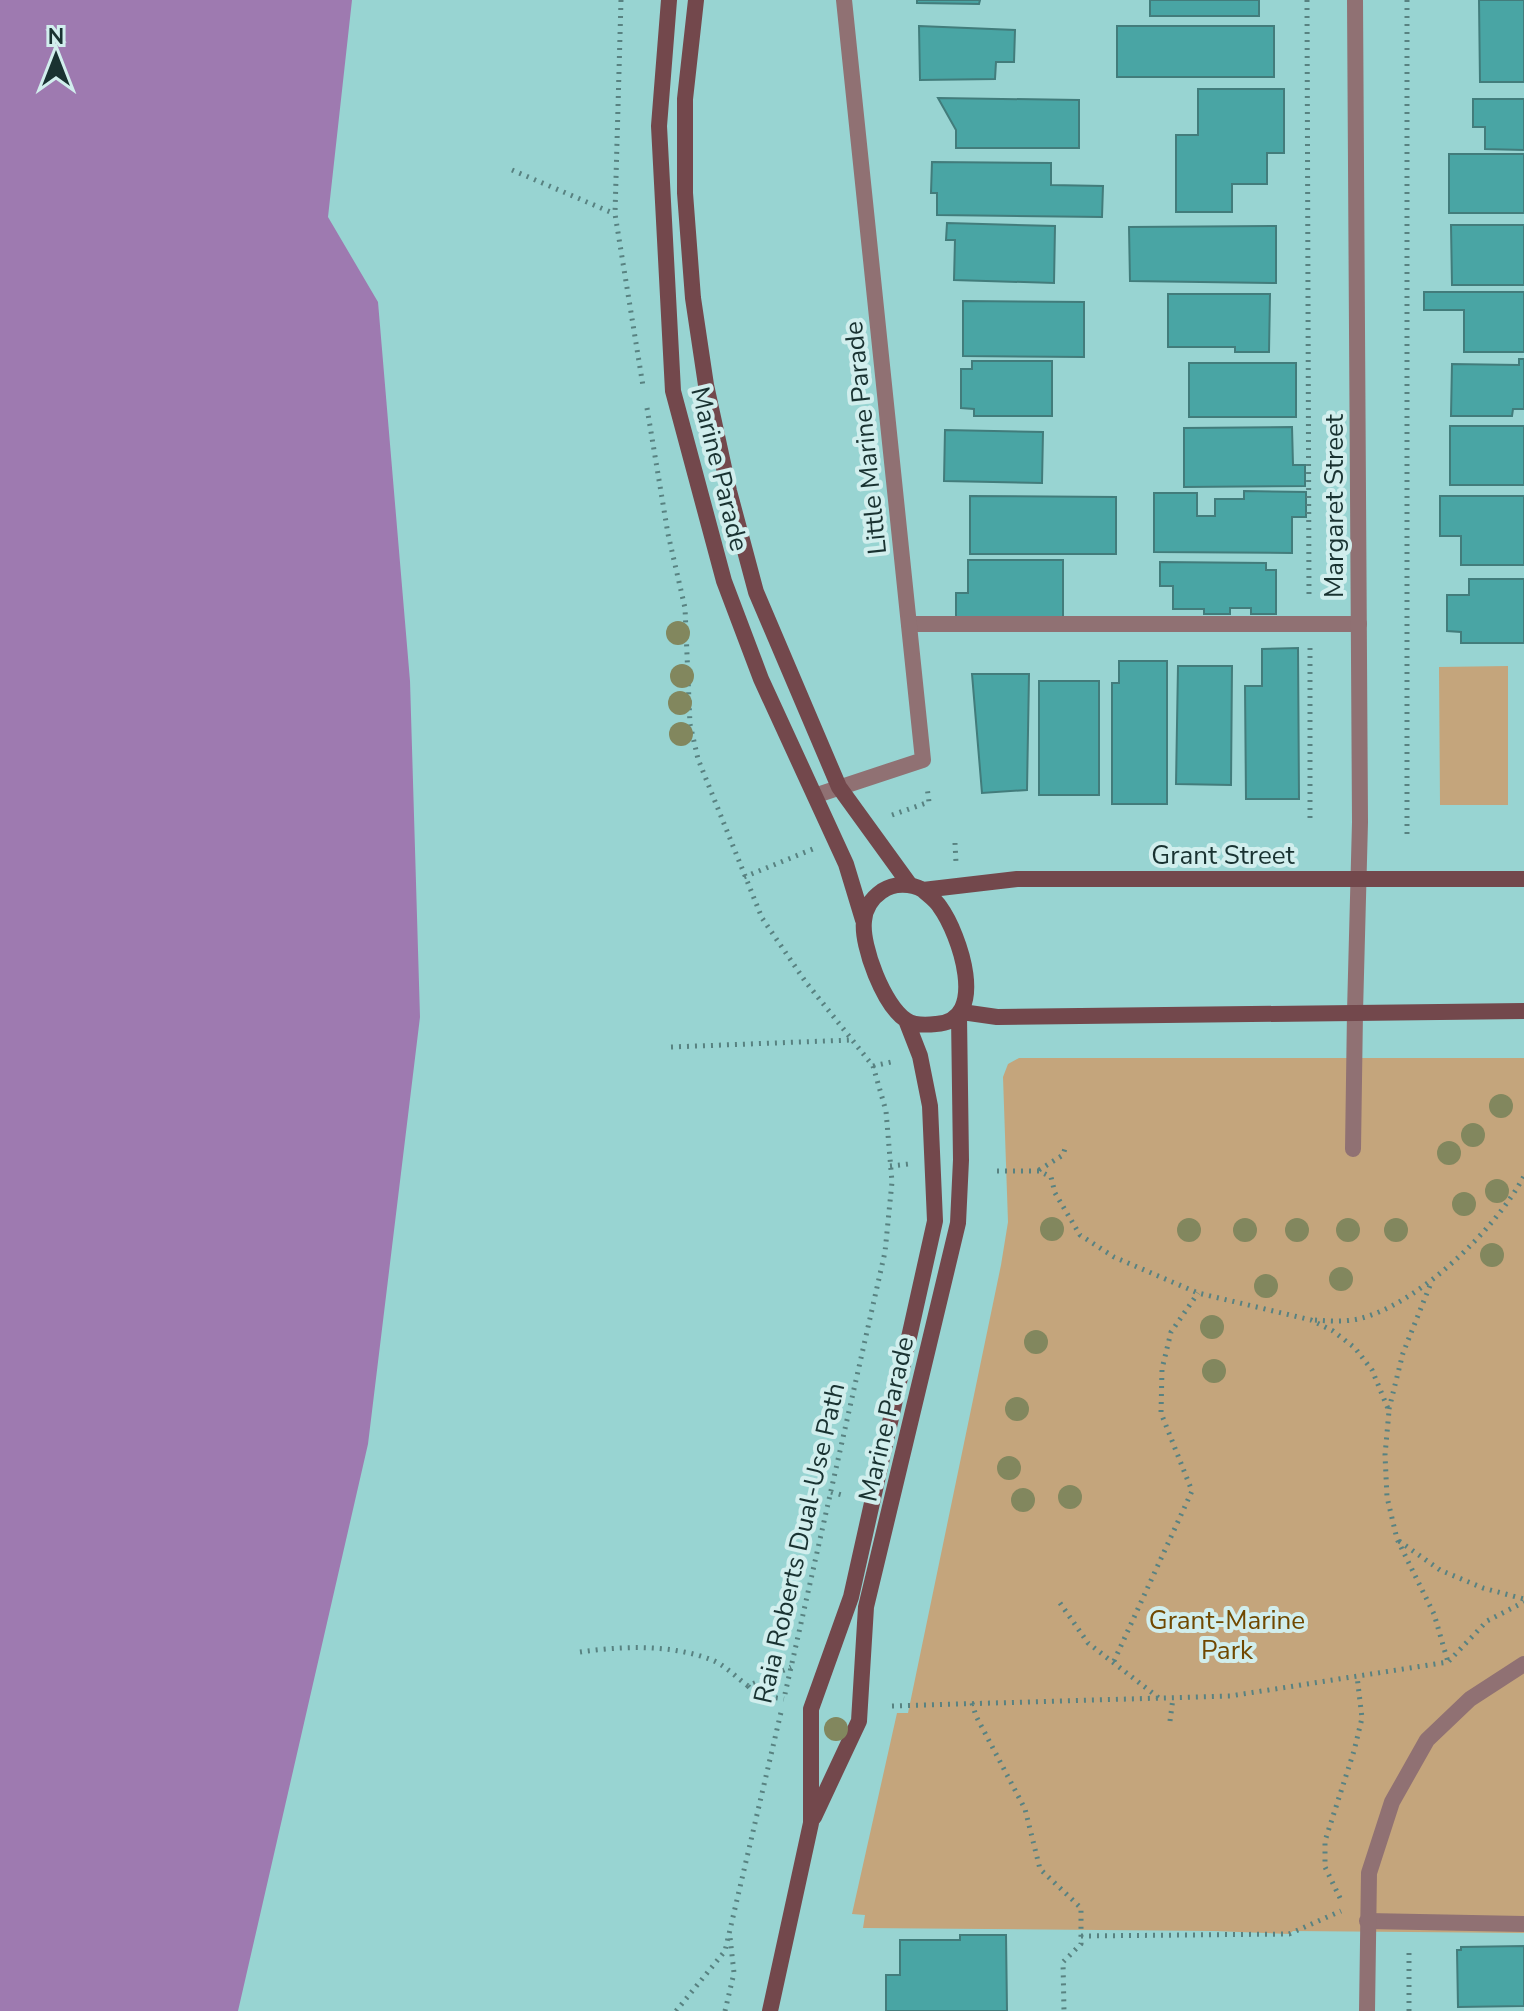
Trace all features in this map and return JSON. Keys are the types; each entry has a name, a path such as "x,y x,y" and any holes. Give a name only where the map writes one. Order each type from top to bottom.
{"street":[{"name":"Marine Parade","path":"669,0 659,126 673,391 724,581 761,679 817,795 846,864 863,921"},
{"name":"Marine Parade","path":"696,0 685,99 685,193 693,298 706,385 729,491 756,592 839,787 916,887"},
{"name":"Little Marine Parade","path":"844,0 923,760"},
{"name":"Margaret Street","path":"1353,1149 1359,879 1355,0"},
{"path":"909,624 1359,624"},
{"path":"817,795 923,760"},
{"name":"Grant Street","path":"916,887 1017,879 1524,879"},
{"path":"960,1014 966,988 964,967 958,944 939,906 916,887 889,887 876,895 863,921 865,942 875,972 889,1001 906,1020 924,1025 941,1024 960,1014 997,1017 1524,1011"},
{"name":"Marine Parade","path":"811,1823 859,1721 866,1607 958,1223 960,1014"},
{"name":"Marine Parade","path":"770,2011 811,1823 811,1709 851,1597 935,1221 930,1106 920,1056 906,1020"},
{"path":"1367,2011 1369,1873 1392,1802 1427,1740 1470,1699 1524,1664"},
{"path":"1367,1921 1524,1924"}],"path":[{"path":"1307,0 1310,823"},
{"path":"1407,0 1407,834"},
{"path":"512,170 615,214"},
{"path":"867,824 929,802 923,760"},
{"path":"744,877 835,840"},
{"path":"955,843 956,868"},
{"path":"671,1047 853,1040"},
{"name":"Raia Roberts Dual-Use Path","path":"676,2011 725,1951 730,1935 885,1252 892,1182 886,1111 873,1066"},
{"path":"1039,1171 1063,1155 1066,1145"},
{"path":"890,1166 910,1164"},
{"path":"997,1171 1039,1171 1051,1177 1055,1193 1080,1235 1114,1257 1198,1293 1311,1320 1334,1321 1360,1318 1432,1282 1486,1229 1515,1194 1524,1176"},
{"path":"1432,1282 1403,1353 1389,1411 1385,1455 1387,1497 1397,1539 1430,1604 1448,1662"},
{"path":"1114,1661 1192,1491 1161,1413 1161,1384 1171,1332 1198,1293"},
{"path":"1311,1320 1333,1331 1355,1348 1372,1370 1389,1411"},
{"path":"831,1492 846,1496"},
{"path":"1397,1539 1440,1570 1483,1588 1524,1600"},
{"path":"892,1706 1230,1696 1448,1662 1487,1621 1524,1600"},
{"path":"1060,1603 1088,1643 1160,1698"},
{"path":"580,1652 619,1646 678,1652 714,1660 756,1695 784,1699"},
{"path":"748,1686 792,1667"},
{"path":"1081,1936 1289,1934 1346,1909 1325,1867 1325,1841 1362,1718 1357,1676"},
{"path":"1170,1721 1173,1698"},
{"path":"972,1703 1025,1809 1040,1869 1081,1908 1081,1944 1063,1962 1064,2011"},
{"path":"1409,1922 1409,2011"},
{"path":"725,2011 734,1973 730,1935"}],"green space":[{"path":"1508,666 1508,805 1440,805 1439,667"},
{"name":"Grant-Marine Park","path":"1019,1058 1524,1058 1524,1933 1293,1931 1289,1934 863,1928 865,1915 852,1914 897,1713 908,1713 1001,1265 1008,1222 1003,1077 1008,1064"}],"shaded area":[{"path":"0,0 352,0 328,217 378,302 410,681 420,1017 368,1444 238,2011 0,2011"}],"building":[{"path":"917,0 980,0 979,4 917,3"},
{"path":"1150,0 1259,0 1259,16 1150,16"},
{"path":"1479,0 1524,0 1524,82 1480,82"},
{"path":"919,26 1015,30 1014,62 996,62 995,79 920,80"},
{"path":"1117,26 1274,26 1274,77 1117,77"},
{"path":"1198,89 1284,89 1284,153 1267,153 1267,184 1232,184 1232,212 1176,212 1176,135 1198,135"},
{"path":"938,98 1079,100 1079,148 956,148 956,130"},
{"path":"1473,99 1524,99 1524,150 1485,149 1485,127 1473,127"},
{"path":"1449,154 1524,154 1524,213 1449,213"},
{"path":"932,162 1051,163 1051,185 1103,186 1102,217 937,215 937,193 931,193"},
{"path":"947,223 1055,226 1054,283 954,280 955,240 946,240"},
{"path":"1451,225 1524,225 1524,285 1452,285"},
{"path":"1276,226 1276,283 1130,281 1129,227"},
{"path":"1424,292 1524,292 1524,352 1464,352 1464,310 1424,310"},
{"path":"1168,294 1270,294 1269,352 1235,352 1235,347 1168,347"},
{"path":"963,301 1084,302 1084,357 963,356"},
{"path":"1519,359 1524,359 1524,409 1513,409 1512,416 1451,416 1452,364 1519,365"},
{"path":"972,361 1052,361 1052,416 974,416 974,409 961,408 961,369 972,369"},
{"path":"1189,363 1296,363 1296,417 1189,417"},
{"path":"1450,426 1524,426 1524,485 1450,485"},
{"path":"1292,427 1293,465 1305,465 1305,486 1184,487 1184,428"},
{"path":"945,430 1043,432 1042,483 944,481"},
{"path":"1244,491 1306,492 1306,517 1292,517 1292,553 1154,552 1154,493 1197,493 1197,516 1215,516 1215,499 1244,499"},
{"path":"970,496 1116,497 1116,554 970,554"},
{"path":"1440,496 1524,496 1524,565 1461,565 1461,536 1440,536"},
{"path":"968,560 1063,560 1063,618 956,618 956,593 968,593"},
{"path":"1160,562 1266,563 1266,570 1276,570 1276,614 1251,614 1251,608 1230,608 1230,614 1204,614 1204,609 1173,609 1173,586 1160,586"},
{"path":"1469,579 1524,579 1524,643 1461,643 1461,632 1447,631 1447,595 1469,595"},
{"path":"1298,648 1299,799 1246,799 1245,686 1262,686 1262,649"},
{"path":"1119,661 1167,661 1167,804 1112,804 1112,683 1119,683"},
{"path":"1178,666 1232,666 1231,785 1176,784"},
{"path":"972,674 1029,674 1027,790 982,793"},
{"path":"1039,681 1099,681 1099,795 1039,795"},
{"path":"960,1935 1006,1935 1007,2011 886,2011 886,1975 900,1975 900,1940 960,1940"},
{"path":"1524,1946 1524,2006 1458,2007 1457,1950 1461,1947"}]}
